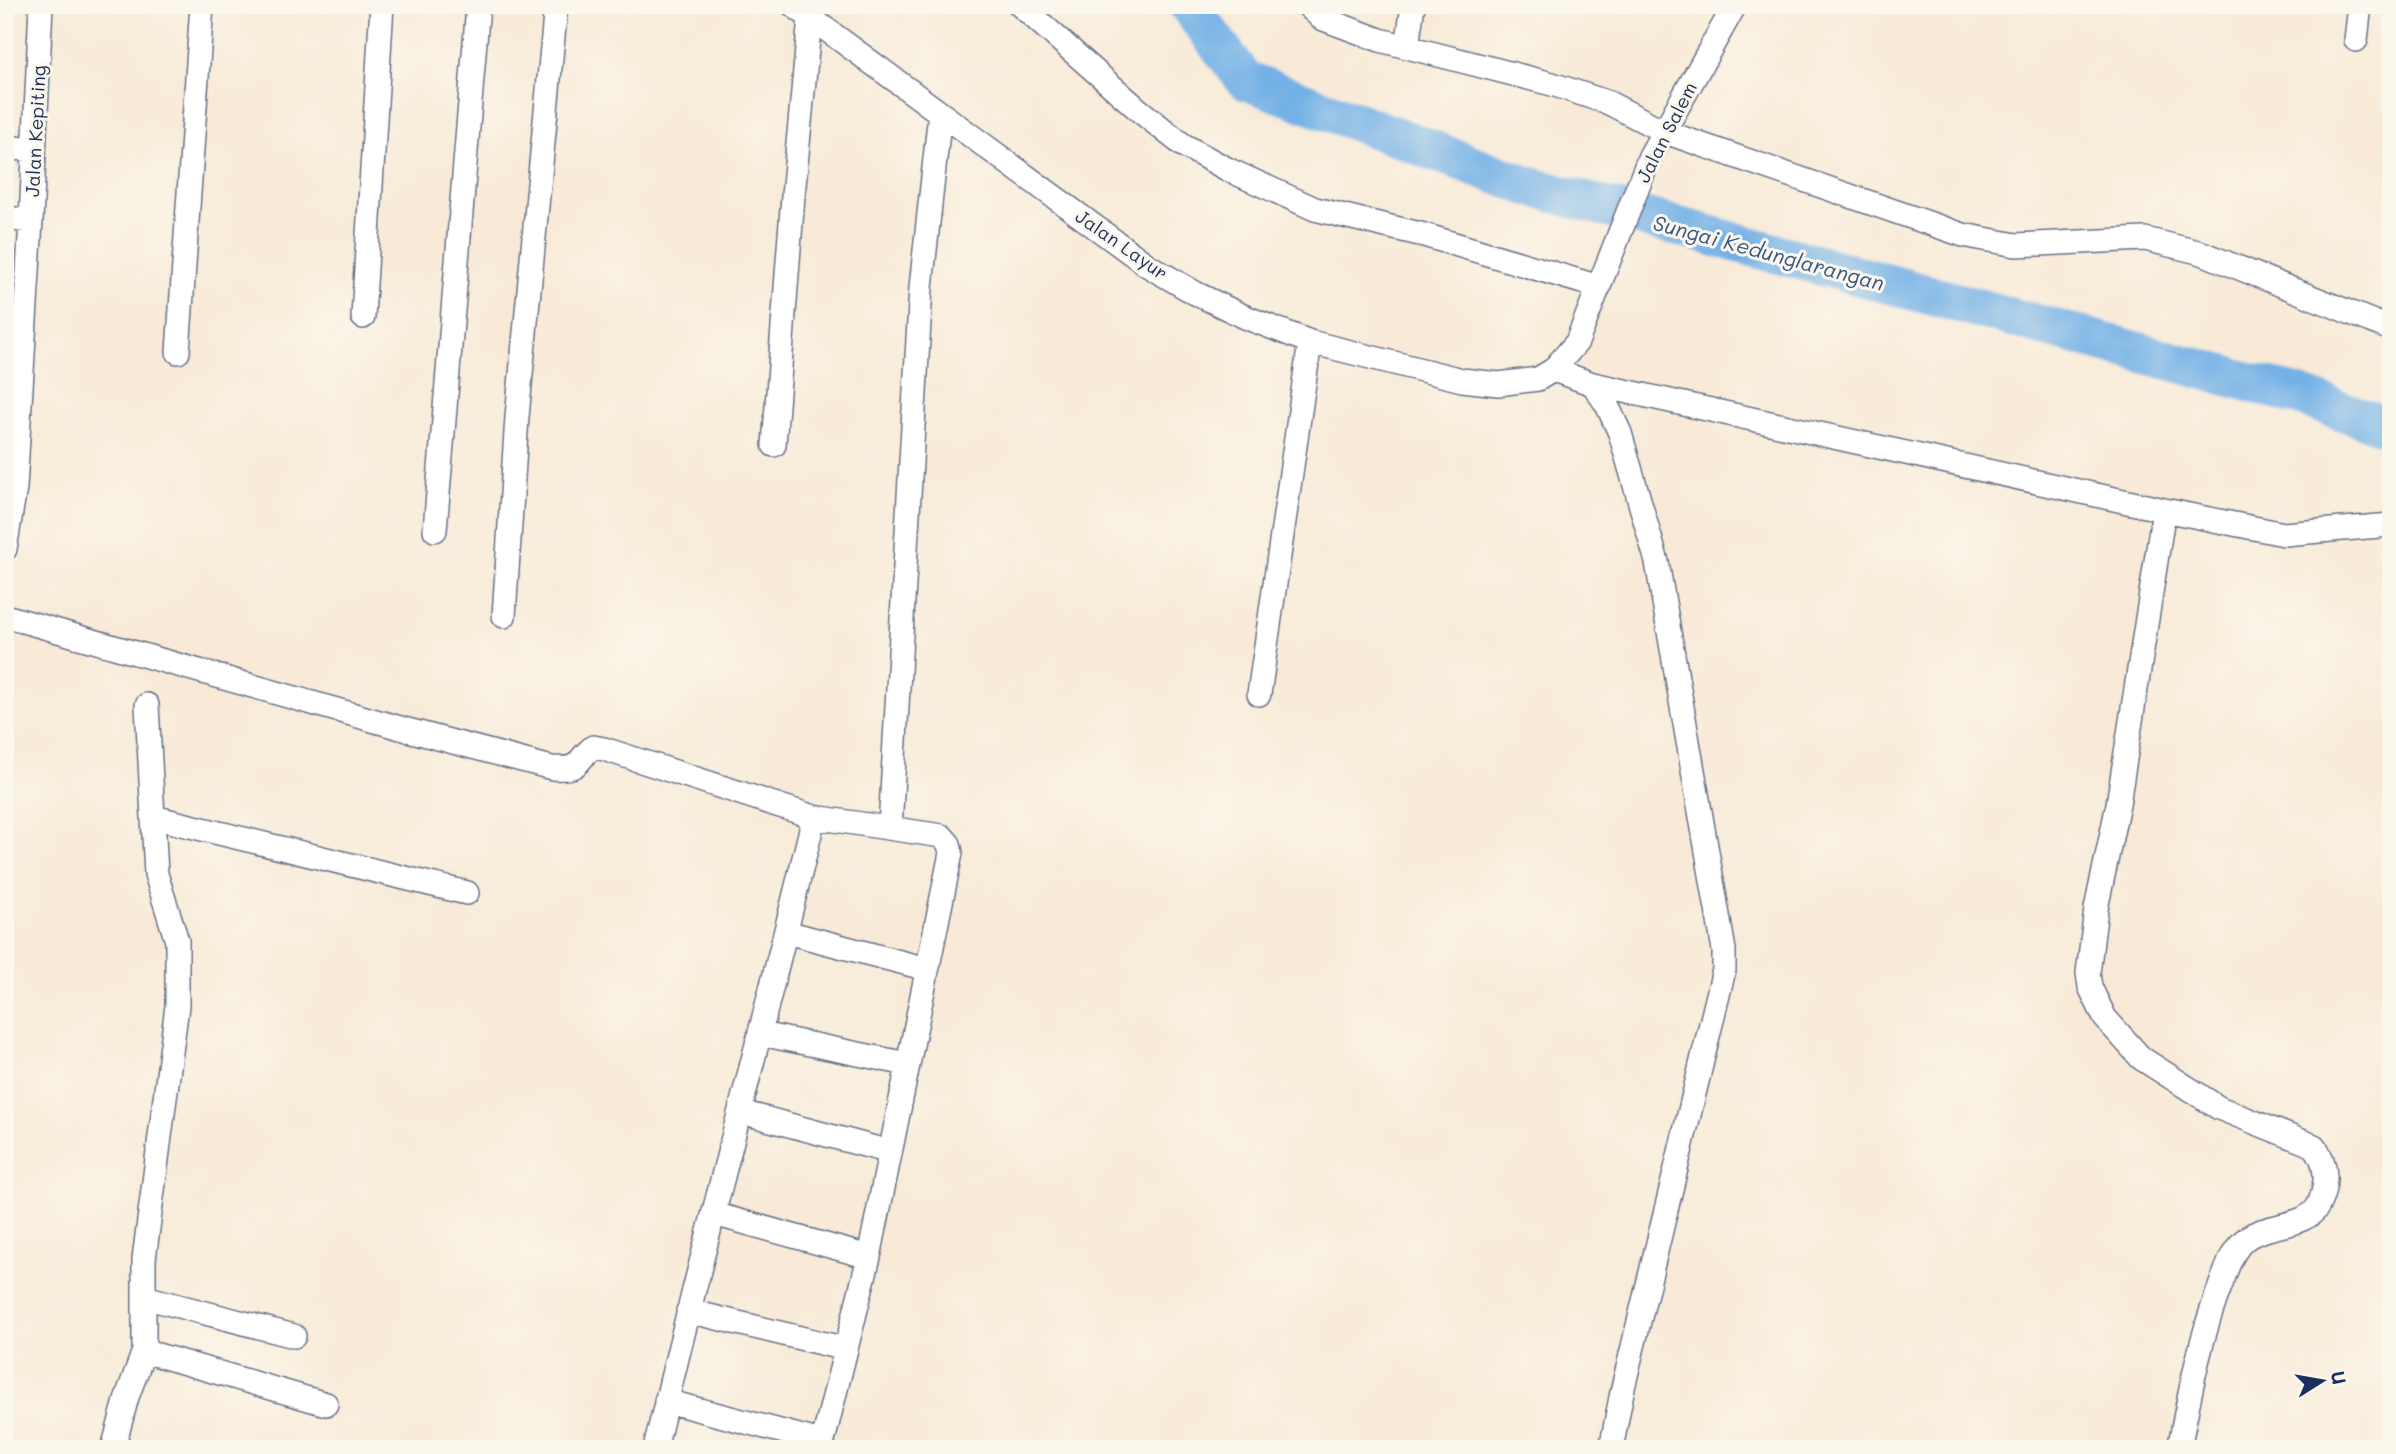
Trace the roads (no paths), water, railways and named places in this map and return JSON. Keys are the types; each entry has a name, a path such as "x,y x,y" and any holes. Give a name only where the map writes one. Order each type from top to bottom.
{"street":[{"name":"Jalan Kepiting","path":"5,549 15,488 14,330 31,221 41,5"},
{"path":"178,352 202,5"},
{"path":"363,317 382,5"},
{"path":"435,530 478,5"},
{"path":"504,616 517,417 556,5"},
{"path":"1020,5 1140,111 1183,145 1227,169 1315,209 1424,235 1599,287"},
{"path":"1307,5 1321,18 1380,40 1552,84 1609,103 1665,132 1964,236 2016,245 2145,239 2202,253 2391,329"},
{"path":"1407,47 1413,5"},
{"name":"Jalan Salem","path":"1553,370 1577,342 1650,156 1735,5"},
{"path":"2356,40 2360,5"},
{"path":"774,445 793,196 802,12"},
{"name":"Jalan Layur","path":"802,12 1147,265 1195,293 1245,317 1310,342 1462,380 1498,384 1538,379 1553,370"},
{"path":"890,828 921,287 940,113"},
{"path":"5,147 33,150"},
{"path":"5,218 31,221"},
{"path":"1259,694 1310,342"},
{"path":"1553,370 1593,384 2284,534 2391,525"},
{"path":"1593,384 1620,433 1657,562 1722,927 1724,960 1724,970 1622,1392 1611,1449"},
{"path":"2164,510 2119,804 2096,909 2088,973 2090,987 2105,1018 2141,1058 2219,1108 2314,1146 2325,1169 2326,1182 2319,1204 2311,1214 2252,1234 2239,1244 2210,1312 2199,1350 2179,1449"},
{"path":"5,616 391,726 552,768 568,769 580,764 593,747 604,749 814,817 942,836 949,844 951,853 869,1257 822,1445 666,1401"},
{"path":"113,1449 127,1397 144,1351 144,1259 177,1006 177,941 156,874 147,705"},
{"path":"153,817 467,893"},
{"path":"655,1449 814,817"},
{"path":"786,932 927,969"},
{"path":"761,1034 907,1064"},
{"path":"741,1112 890,1152"},
{"path":"715,1214 869,1257"},
{"path":"144,1297 294,1336"},
{"path":"688,1311 846,1349"},
{"path":"144,1351 326,1404"}],"waterway":[{"name":"Sungai Kedunglarangan","path":"1188,5 1245,80 1525,185 2297,395 2391,428"}]}
